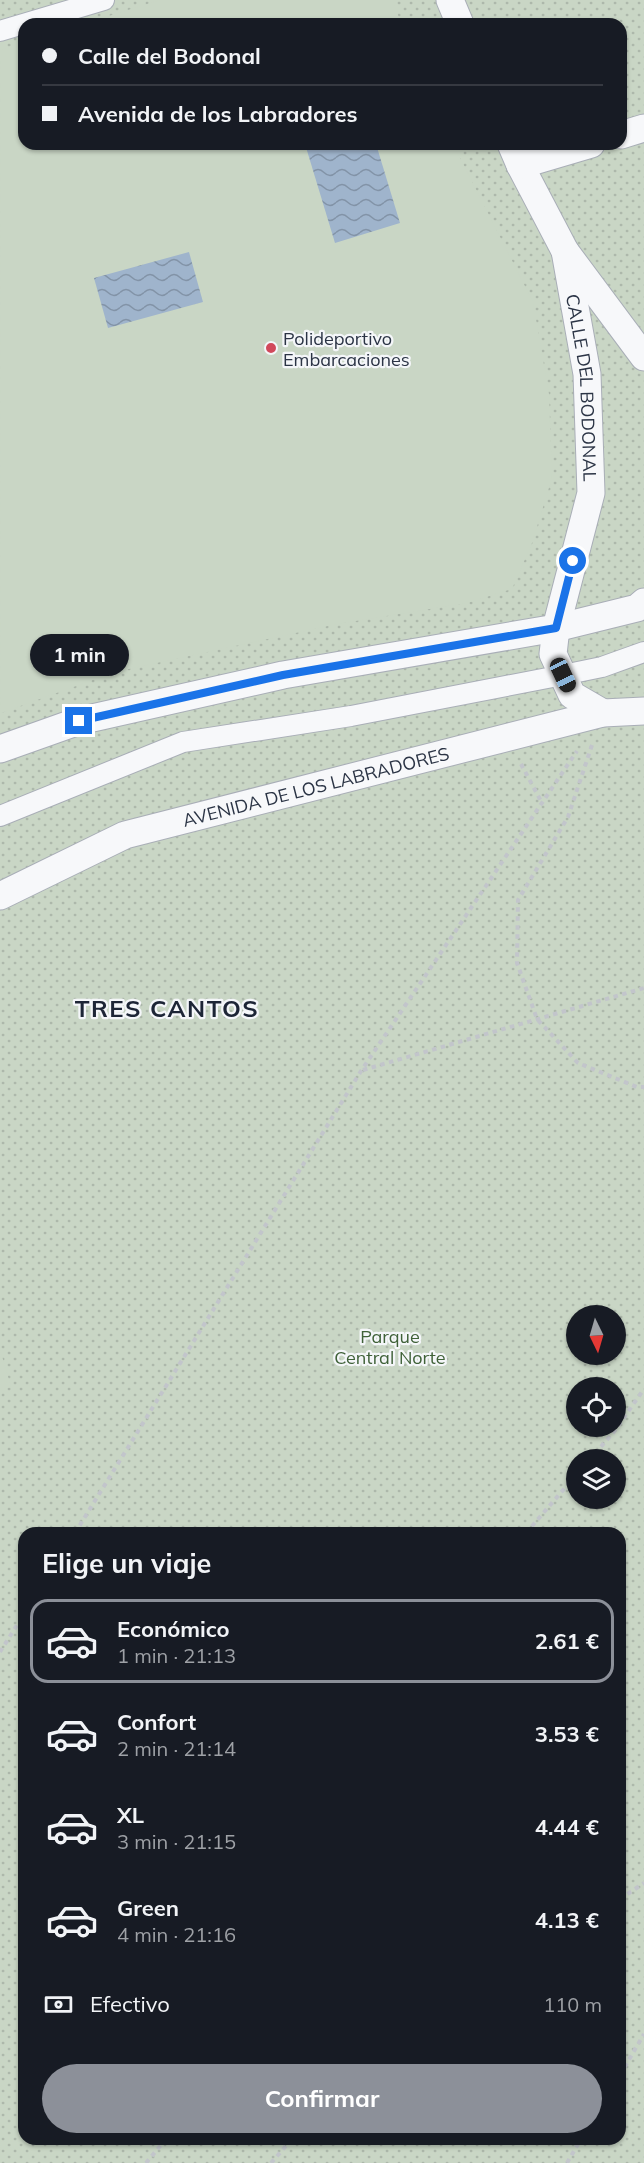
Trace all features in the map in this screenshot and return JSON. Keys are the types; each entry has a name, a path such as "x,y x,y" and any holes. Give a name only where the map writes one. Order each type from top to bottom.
{"street":[{"path":"44,18 104,0"},
{"path":"450,0 458,18"},
{"path":"0,31 18,26"},
{"path":"627,133 644,128"},
{"path":"515,155 550,150"},
{"name":"CALLE DEL BODONAL","path":"515,155 565,251 644,357"},
{"name":"CALLE DEL BODONAL","path":"565,251 587,374 591,493 556,628 553,654 572,695 603,713"},
{"path":"0,749 79,721 283,675 556,628 637,608 644,602"},
{"path":"0,816 183,742 351,716 563,675 602,667 644,652"},
{"name":"AVENIDA DE LOS LABRADORES","path":"0,896 125,835 603,713 644,711"}],"path":[{"path":"603,713 568,817 518,900 517,963 537,1019 578,1063 637,1087 644,1087"},
{"path":"79,1527 361,1071 603,713"},
{"path":"361,1071 644,988"},
{"path":"599,1449 644,1389"},
{"path":"530,1527 566,1486"},
{"path":"0,1652 18,1624"},
{"path":"626,1895 644,1883"},
{"path":"626,2065 644,2034"},
{"path":"146,2163 161,2145"},
{"path":"271,2163 287,2145"},
{"path":"567,2163 578,2145"}],"green space":[{"name":"Parque Central Norte","path":"0,0 644,0 644,2163 0,2163"},
{"path":"160,0 393,0 399,18 102,18"},
{"name":"Polideportivo Embarcaciones","path":"18,44 18,150 456,150 533,302 549,394 552,478 532,543 512,589 467,603 337,624 115,672 1,713 0,50"},
{"path":"0,1349 11,1387 0,1390"}],"water":[{"path":"307,150 378,150 400,223 335,243"},
{"path":"189,252 203,302 108,328 94,278"}],"place":[{"name":"Polideportivo Embarcaciones","path":"271,348"}],"district":[{"name":"TRES CANTOS","path":"167,1008"}],"route":[{"path":"79,721 283,675 556,628 573,561"}]}
